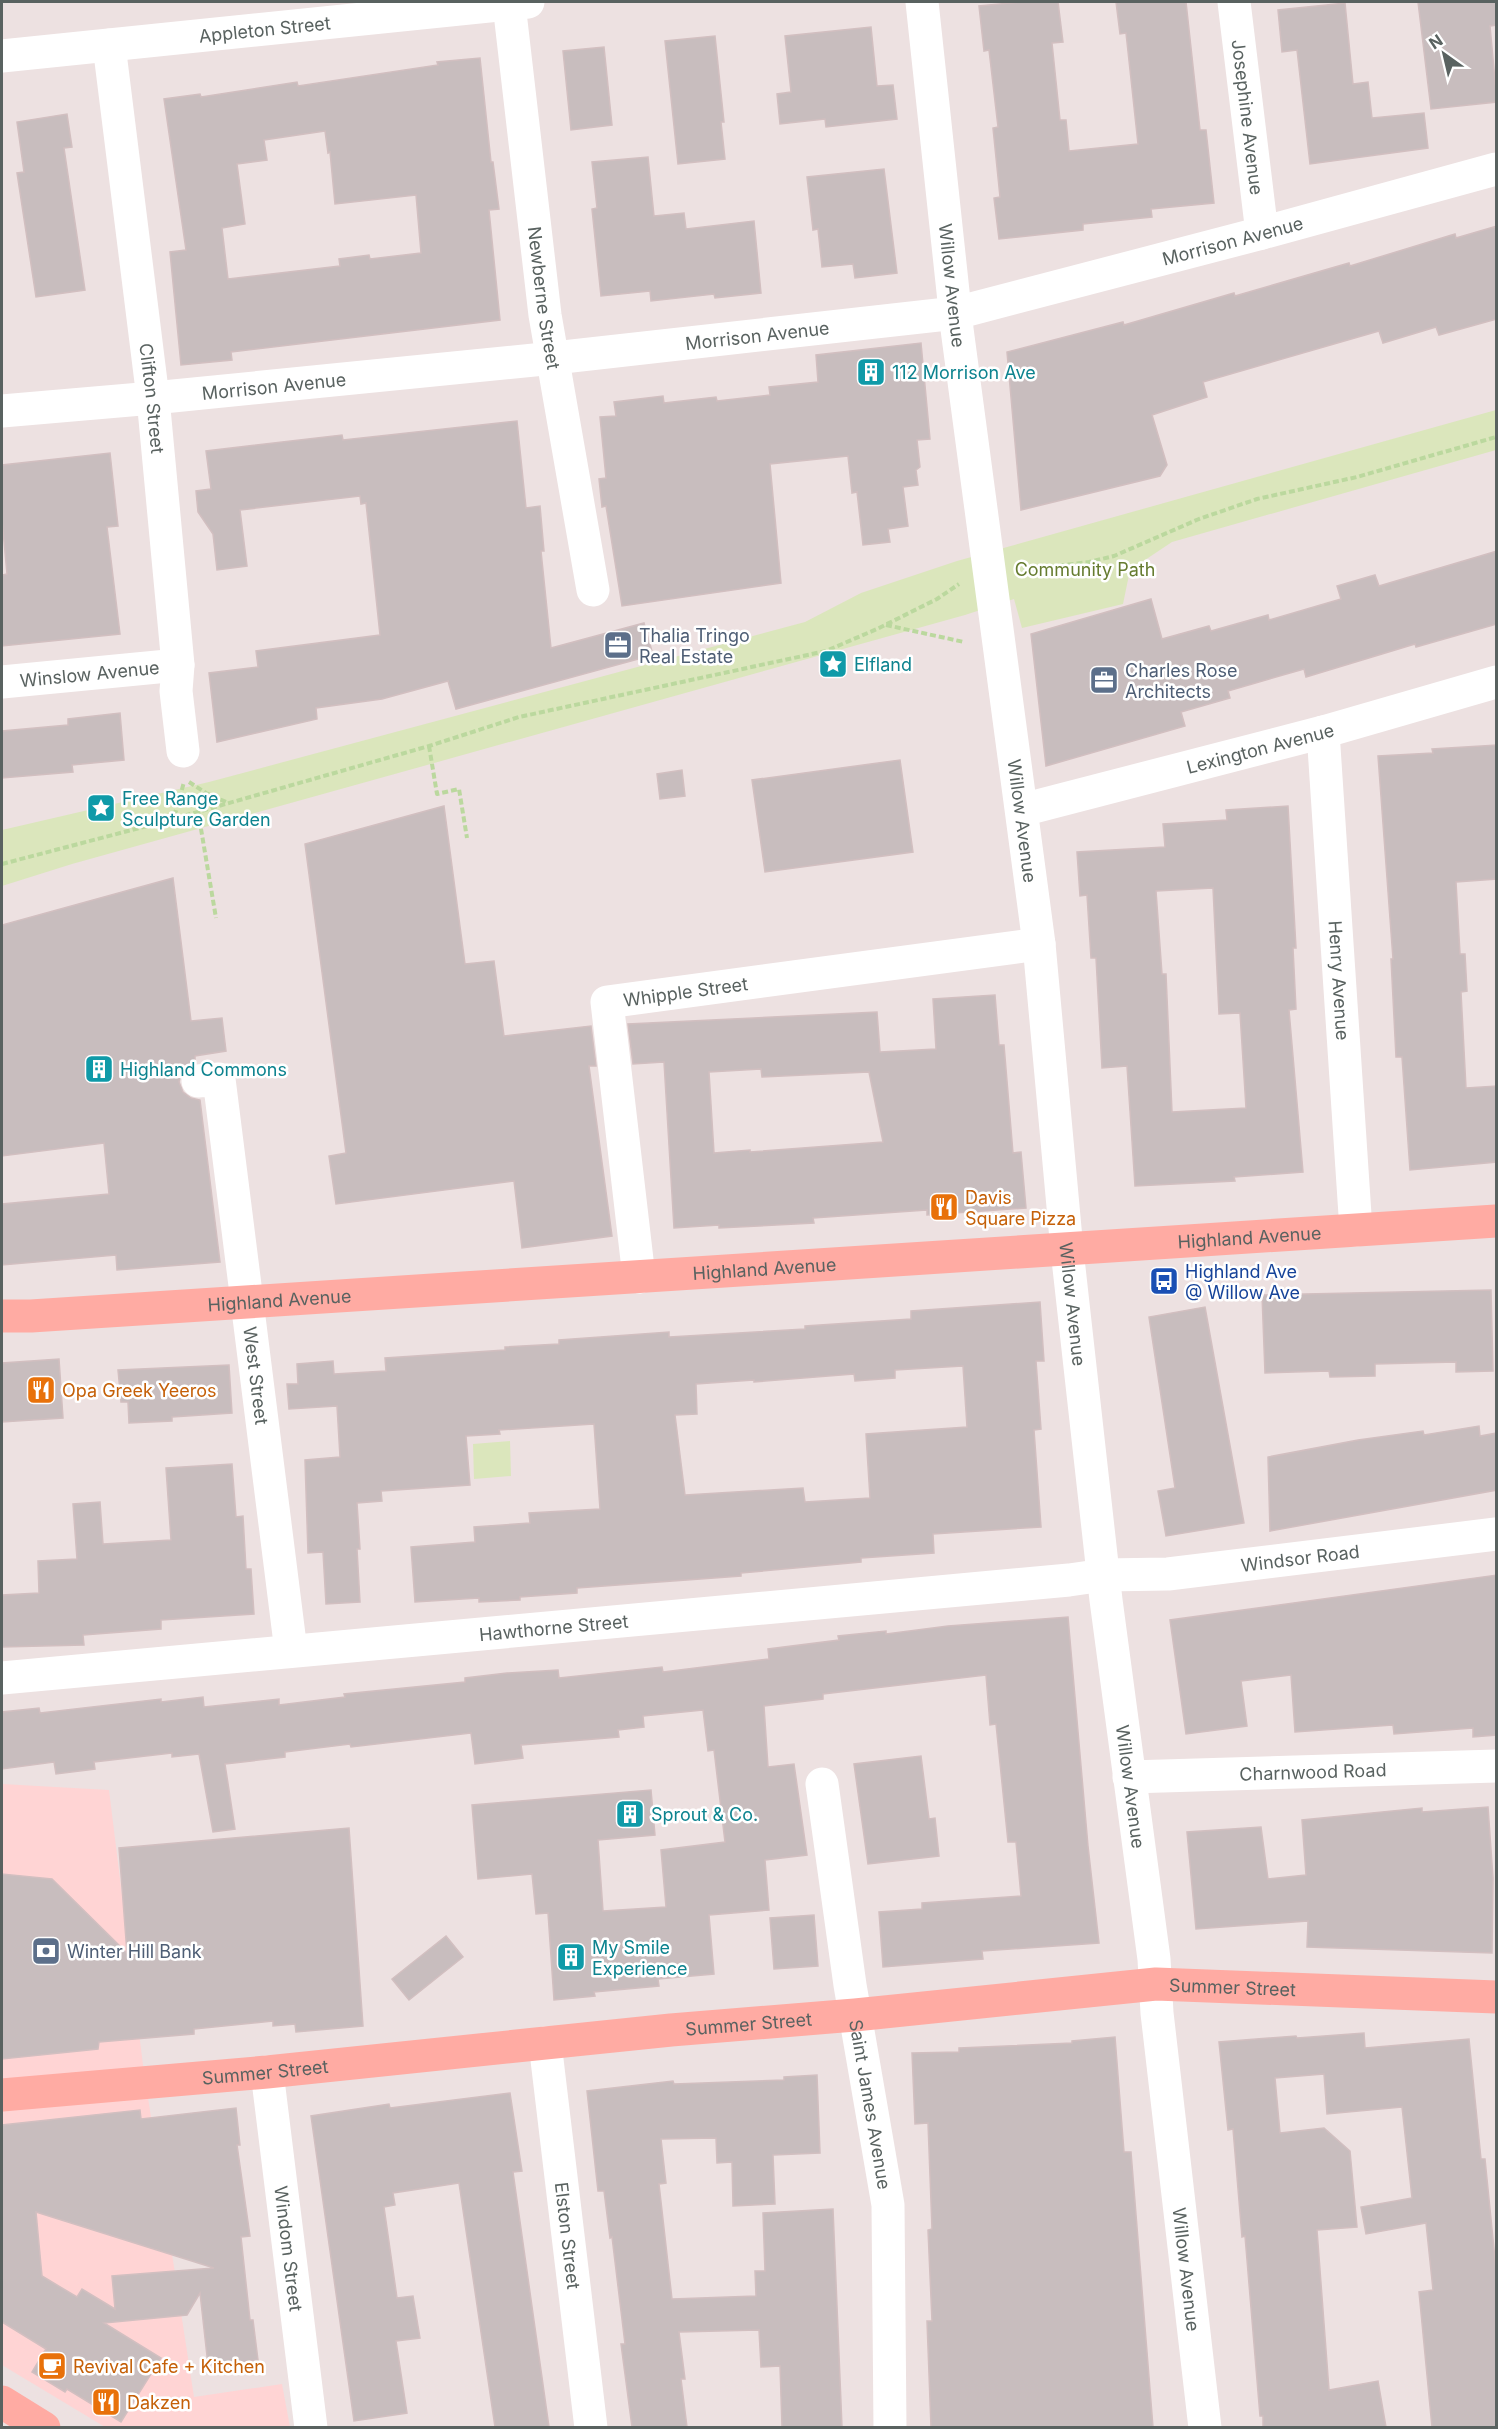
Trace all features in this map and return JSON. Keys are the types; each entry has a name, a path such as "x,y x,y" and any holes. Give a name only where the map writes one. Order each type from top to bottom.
{"main road":[{"name":"Highland Avenue","path":"11,1318 1497,1221"},
{"name":"Summer Street","path":"2,2095 267,2072 1156,1984 1497,1997"},
{"path":"2,2402 44,2427"}],"street":[{"name":"Willow Avenue","path":"922,2 956,313 989,578 1023,810 1039,944 1067,1250 1104,1575 1156,1984 1157,2013 1205,2427"},
{"name":"Josephine Avenue","path":"1234,2 1262,233"},
{"name":"Appleton Street","path":"2,56 518,3"},
{"name":"Newberne Street","path":"518,3 545,315 593,590"},
{"name":"Clifton Street","path":"109,45 153,398 178,665 176,691 183,751"},
{"name":"Morrison Avenue","path":"2,411 554,358 956,313 1497,169"},
{"name":"Winslow Avenue","path":"2,682 178,665"},
{"name":"Lexington Avenue","path":"1023,810 1323,732 1497,682"},
{"name":"Henry Avenue","path":"1323,732 1356,1230"},
{"name":"Whipple Street","path":"639,1277 607,1002 1039,944"},
{"name":"West Street","path":"210,1091 248,1303 291,1651"},
{"name":"Windsor Road","path":"1104,1575 1168,1574 1497,1534"},
{"name":"Hawthorne Street","path":"2,1678 1104,1575"},
{"name":"Charnwood Road","path":"1129,1777 1497,1766"},
{"name":"Saint James Avenue","path":"822,1784 855,2015 888,2205 890,2427"},
{"name":"Elston Street","path":"545,2043 591,2427"},
{"name":"Windom Street","path":"267,2072 311,2427"}],"path":[{"path":"1018,571 1089,562 1114,556 1199,519 1257,500 1356,477 1497,437"},
{"path":"2,864 166,821 226,802 429,746 519,717 826,651 938,599 957,584"},
{"path":"886,625 964,642"},
{"path":"429,746 437,794 459,789 467,838"},
{"path":"166,821 178,805 184,777 206,794 226,802"},
{"path":"198,811 216,918"}],"shaded area":[{"path":"2,1784 109,1790 143,2065 194,2397 282,2384 290,2427 105,2427 2,2365"}],"green space":[{"name":"Community Path","path":"1496,410 1496,450 1172,542 1130,570 1123,604 1022,628 1014,599 965,615 72,864 2,886 2,830 209,782 805,622 861,593 957,561"},
{"path":"510,1441 511,1476 474,1479 473,1444"}],"building":[{"path":"1021,2 1058,2 1063,42 1052,43 1060,120 1066,120 1069,151 1138,144 1126,33 1120,34 1116,2 1186,2 1200,130 1206,130 1214,203 1151,209 1152,217 1083,224 1083,230 999,239 994,198 1000,197 993,128 998,127 989,50 984,51 979,6"},
{"path":"1418,2 1497,2 1497,25 1490,26 1497,102 1431,109"},
{"path":"1345,3 1353,84 1368,82 1372,118 1424,113 1428,148 1310,164 1297,50 1282,52 1278,10"},
{"path":"871,27 877,86 893,85 897,119 826,127 825,119 780,124 777,94 791,92 785,36"},
{"path":"715,36 724,122 721,122 725,159 678,164 665,41"},
{"path":"604,47 612,125 571,130 563,51"},
{"path":"480,58 491,162 493,162 499,209 489,210 500,320 231,352 232,360 181,365 170,252 186,250 164,99 200,94 201,97 297,82 298,86 438,65 437,62","holes":["325,131 328,153 330,152 335,204 416,195 421,253 370,259 369,255 339,259 340,266 228,279 222,228 245,224 237,164 267,160 264,140"]},
{"path":"67,114 72,147 64,148 85,290 36,297 17,173 24,172 17,122"},
{"path":"648,157 654,216 684,213 686,229 754,221 761,293 715,298 714,294 651,301 650,291 601,296 592,209 597,208 592,162"},
{"path":"884,169 897,273 855,278 853,264 822,267 818,229 813,230 807,177"},
{"path":"1497,226 1497,319 1439,335 1436,327 1383,343 1379,331 1203,382 1207,397 1152,415 1167,465 1160,476 1021,510 1007,352 1123,322 1124,325 1234,293 1235,296 1349,263 1350,266 1455,234 1456,238"},
{"path":"921,343 930,439 917,440 920,467 916,470 918,485 903,487 908,526 888,529 890,542 863,545 857,492 852,493 848,456 770,464 781,583 622,606 606,506 602,507 599,479 606,478 600,417 616,416 614,402 663,396 664,403 716,397 717,401 770,395 769,387 818,382 816,355"},
{"path":"517,421 526,508 540,506 544,551 541,551 551,648 644,623 653,655 456,709 448,681 382,699 316,708 317,719 217,742 209,673 258,667 256,651 380,635 366,503 361,504 360,496 240,510 247,566 217,570 213,534 198,512 196,491 211,489 206,451 342,435 343,440"},
{"path":"110,453 118,526 107,527 120,634 2,646 2,575 7,574 2,520 2,465"},
{"path":"1497,551 1497,624 1416,647 1415,644 1306,677 1304,669 1228,691 1230,698 1181,712 1185,726 1046,766 1031,634 1151,599 1162,639 1209,626 1211,631 1268,615 1269,620 1341,599 1337,586 1375,575 1379,586"},
{"path":"120,713 124,760 72,765 73,772 2,778 2,731 68,725 68,719"},
{"path":"1497,745 1497,879 1456,882 1460,954 1465,954 1467,991 1461,992 1466,1088 1497,1086 1497,1162 1410,1170 1402,1057 1396,1057 1391,959 1393,959 1378,756 1433,753 1432,749"},
{"path":"900,760 913,852 765,872 752,780"},
{"path":"682,770 685,796 660,799 657,774"},
{"path":"444,806 465,964 494,961 504,1036 591,1026 596,1066 589,1066 612,1236 522,1248 514,1181 336,1204 329,1156 346,1153 305,844"},
{"path":"1288,806 1296,948 1293,948 1296,1009 1289,1010 1303,1172 1234,1177 1235,1181 1135,1186 1127,1066 1102,1068 1096,958 1091,958 1087,895 1080,896 1077,852 1165,847 1163,824 1227,820 1226,810","holes":["1213,888 1219,1014 1240,1013 1246,1108 1172,1112 1166,974 1162,974 1156,891"]},
{"name":"Highland Commons","path":"173,878 191,1021 222,1018 226,1051 195,1056 195,1063 187,1066 181,1073 179,1082 183,1092 191,1098 200,1100 220,1262 117,1270 116,1255 2,1265 2,1204 109,1194 104,1143 2,1156 2,925"},
{"path":"995,995 999,1045 1004,1045 1013,1153 1021,1152 1026,1208 927,1215 927,1210 813,1218 814,1223 674,1228 664,1062 633,1064 628,1024 877,1012 880,1052 936,1049 933,999","holes":["761,1069 762,1077 869,1072 883,1142 714,1153 709,1072"]},
{"path":"1491,1290 1493,1371 1456,1372 1456,1362 1375,1364 1375,1376 1330,1377 1329,1371 1265,1373 1262,1295"},
{"path":"1040,1302 1044,1361 1036,1361 1041,1429 1034,1430 1041,1527 933,1534 934,1553 861,1558 861,1562 741,1573 741,1576 577,1588 577,1593 520,1597 520,1600 479,1602 479,1598 415,1602 411,1547 475,1542 474,1527 530,1523 529,1513 600,1509 594,1424 499,1430 500,1434 466,1436 470,1485 381,1491 382,1501 357,1503 360,1602 326,1604 323,1552 308,1553 305,1460 340,1457 337,1406 289,1409 287,1384 298,1384 297,1364 333,1361 334,1374 386,1371 385,1358 505,1350 505,1347 559,1344 559,1340 669,1332 669,1337 805,1329 805,1326 911,1319 911,1311","holes":["963,1366 967,1427 866,1434 870,1498 805,1502 803,1488 685,1495 675,1415 697,1414 696,1384 854,1374 855,1381 895,1378 895,1370"]},
{"path":"1205,1307 1244,1523 1166,1536 1158,1491 1175,1488 1149,1317"},
{"name":"Opa Greek Yeeros","path":"59,1359 63,1418 2,1422 2,1363"},
{"path":"229,1365 232,1413 172,1417 172,1421 129,1423 128,1402 121,1402 118,1370"},
{"path":"1479,1426 1480,1436 1497,1433 1497,1490 1270,1531 1268,1457 1358,1440 1423,1431 1424,1435"},
{"path":"232,1464 236,1517 243,1516 246,1569 251,1569 254,1614 161,1620 161,1629 83,1635 84,1645 2,1647 2,1595 39,1593 38,1561 77,1559 73,1504 100,1502 103,1544 171,1540 166,1468"},
{"path":"1497,1575 1497,1735 1473,1737 1473,1728 1394,1734 1393,1725 1295,1732 1291,1675 1241,1681 1247,1726 1186,1734 1170,1620"},
{"path":"1068,1617 1099,1943 982,1951 983,1959 883,1967 879,1912 922,1909 922,1903 1021,1896 1016,1842 1008,1842 996,1724 990,1725 986,1675 823,1694 823,1699 764,1706 768,1767 794,1764 807,1855 765,1860 769,1910 709,1915 714,1974 658,1979 659,1986 594,1992 595,1996 554,2000 548,1913 536,1914 532,1874 478,1879 472,1805 651,1790 655,1835 598,1840 603,1911 666,1907 661,1850 725,1842 714,1750 708,1751 703,1710 643,1716 644,1727 618,1730 619,1737 521,1745 523,1758 475,1764 471,1733 285,1752 285,1757 225,1764 235,1829 213,1832 199,1754 172,1757 172,1753 94,1762 95,1769 56,1774 54,1762 2,1769 2,1712 39,1708 40,1713 161,1699 161,1702 203,1697 204,1707 279,1699 279,1705 345,1697 344,1694 465,1682 465,1678 507,1673 558,1670 559,1678 662,1667 663,1672 769,1659 768,1649 839,1640 838,1636 886,1631 886,1634 948,1626"},
{"path":"921,1756 929,1819 935,1818 939,1856 868,1864 854,1764"},
{"path":"1488,1807 1493,1878 1492,1953 1307,1947 1308,1921 1196,1929 1187,1832 1261,1827 1268,1879 1306,1875 1302,1820 1422,1808 1422,1812"},
{"path":"349,1828 363,2026 296,2032 295,2024 273,2026 273,2021 194,2029 194,2034 99,2042 98,2049 2,2059 2,1874 52,1879 127,1953 119,1848"},
{"path":"814,1915 818,1966 774,1969 770,1918"},
{"path":"446,1936 463,1957 409,2000 392,1979"},
{"path":"1364,2033 1365,2048 1469,2039 1481,2159 1485,2159 1497,2279 1497,2427 1432,2427 1419,2292 1433,2290 1426,2223 1366,2234 1361,2207 1412,2198 1402,2107 1327,2114 1324,2074 1275,2078 1280,2133 1324,2128 1350,2151 1357,2227 1317,2230 1329,2390 1378,2381 1386,2427 1263,2427 1263,2416 1260,2416 1245,2236 1242,2237 1233,2129 1228,2130 1219,2042"},
{"path":"1115,2037 1124,2152 1131,2152 1153,2427 931,2427 927,2321 932,2321 928,2230 932,2229 928,2123 915,2124 912,2053 959,2052 959,2048 1072,2043 1072,2041"},
{"path":"817,2075 820,2153 773,2155 775,2204 733,2206 732,2162 717,2163 716,2138 661,2139 666,2183 659,2184 672,2299 756,2296 755,2271 765,2271 763,2213 833,2209 842,2427 782,2427 780,2366 761,2367 759,2330 679,2332 685,2379 681,2379 687,2427 632,2427 621,2344 625,2344 612,2237 610,2238 604,2191 598,2191 587,2091 673,2081 674,2084 784,2080 784,2077"},
{"path":"510,2093 522,2171 513,2172 549,2427 495,2427 459,2183 393,2193 395,2205 384,2207 397,2298 413,2296 420,2338 396,2341 407,2413 354,2421 311,2116 389,2104 390,2108"},
{"path":"236,2108 240,2145 237,2145 250,2236 241,2237 250,2320 253,2320 258,2360 208,2365 200,2293 187,2315 104,2323 161,2358 121,2422 67,2389 65,2392 32,2372 46,2349 2,2322 2,2125 140,2110 141,2119","holes":["36,2212 214,2268 112,2276 115,2309 82,2289 77,2297 42,2276"]}],"place":[{"name":"112 Morrison Ave","path":"871,372"},
{"name":"Thalia Tringo Real Estate","path":"618,645"},
{"name":"Elfland","path":"833,664"},
{"name":"Charles Rose Architects","path":"1104,680"},
{"name":"Free Range Sculpture Garden","path":"101,808"},
{"name":"Highland Commons","path":"99,1069"},
{"name":"Davis Square Pizza","path":"944,1207"},
{"name":"Highland Ave @ Willow Ave","path":"1164,1281"},
{"name":"Opa Greek Yeeros","path":"41,1390"},
{"name":"Sprout & Co.","path":"630,1814"},
{"name":"Winter Hill Bank","path":"46,1951"},
{"name":"My Smile Experience","path":"571,1957"},
{"name":"Revival Cafe + Kitchen","path":"52,2366"},
{"name":"Dakzen","path":"106,2402"}]}
